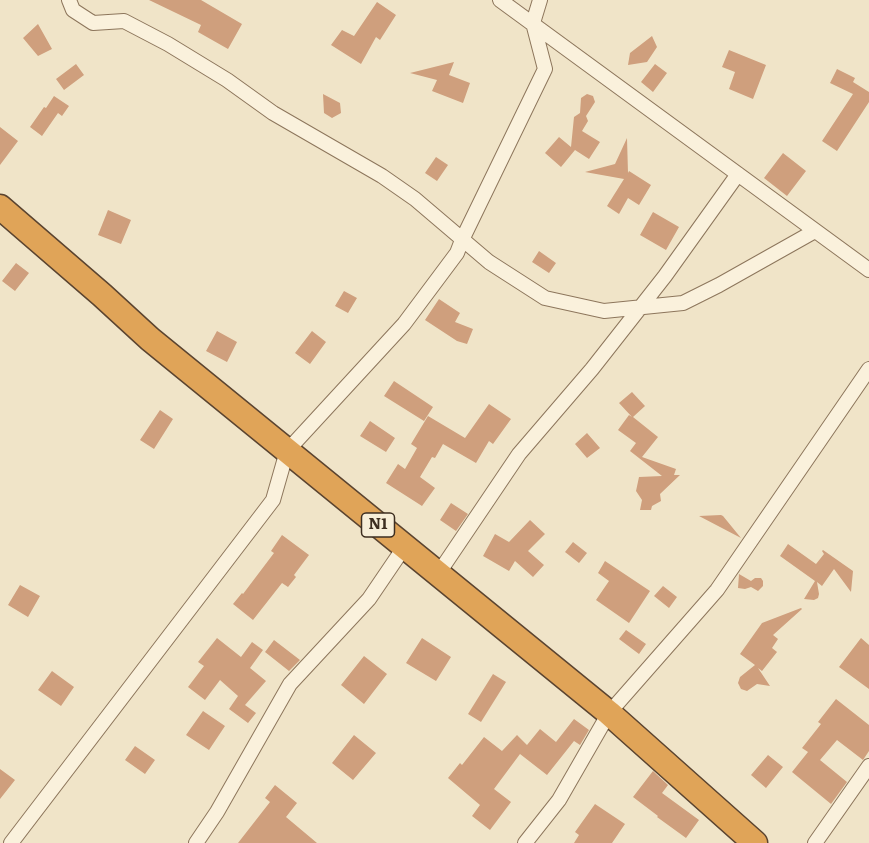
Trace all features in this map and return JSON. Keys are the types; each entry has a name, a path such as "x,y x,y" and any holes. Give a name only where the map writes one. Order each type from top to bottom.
{"highway":[{"name":"N1","path":"0,207 150,339 609,713 755,843"}],"street":[{"path":"69,0 73,10 93,23 124,21 168,44 228,80 273,113 382,176 415,199 489,262 545,298 604,311 683,303 815,231"},
{"path":"500,0 869,270"},
{"path":"11,843 273,500 287,451 404,324 457,253 544,69 533,23 540,0"},
{"path":"438,574 519,454 592,369 665,276 738,174"},
{"path":"525,843 559,800 609,713 717,590 869,369"},
{"path":"196,843 217,812 290,684 369,599 405,546"},
{"path":"815,843 869,766"}],"building":[{"path":"149,0 201,0 242,24 228,49 198,32 201,25"},
{"path":"377,2 396,15 380,40 376,37 361,64 331,45 342,30 354,36"},
{"path":"38,24 52,49 38,56 23,38"},
{"path":"652,36 657,47 647,62 628,65 630,53"},
{"path":"729,50 766,65 753,99 729,89 735,72 722,67"},
{"path":"454,62 449,75 470,83 463,103 432,91 437,80 410,73"},
{"path":"76,64 84,75 64,90 56,79"},
{"path":"655,64 667,73 653,92 641,82"},
{"path":"837,69 855,78 853,82 869,92 869,102 837,151 822,141 853,94 830,83"},
{"path":"323,94 340,103 341,113 332,118 324,113"},
{"path":"587,94 593,96 595,102 586,116 588,121 582,131 600,142 589,159 575,150 561,167 545,153 559,137 571,147 574,117 580,113 581,98"},
{"path":"54,96 69,106 62,116 58,113 42,136 30,127"},
{"path":"0,127 18,141 0,165"},
{"path":"627,138 628,173 629,171 651,185 639,205 628,198 619,214 607,206 624,179 585,172 615,164"},
{"path":"783,153 806,171 787,196 764,178"},
{"path":"436,157 448,165 437,181 425,173"},
{"path":"108,210 131,220 121,244 98,235"},
{"path":"653,212 679,227 666,250 640,235"},
{"path":"539,251 556,263 549,273 532,262"},
{"path":"16,263 29,273 15,291 2,281"},
{"path":"344,291 357,298 348,313 335,306"},
{"path":"439,299 460,313 455,322 473,329 467,344 457,341 425,320"},
{"path":"217,331 237,342 227,362 206,351"},
{"path":"312,331 326,342 310,364 295,353"},
{"path":"394,381 433,407 424,421 384,396"},
{"path":"632,392 645,406 633,417 658,437 642,457 676,469 674,475 680,475 660,494 661,501 652,506 651,510 640,510 642,500 636,491 639,477 662,476 630,451 636,443 618,430 629,415 632,417 619,403"},
{"path":"489,404 511,419 493,444 489,441 476,463 443,444 420,477 435,488 422,506 386,483 398,464 405,469 417,448 411,444 428,416 465,438"},
{"path":"160,410 173,419 154,449 140,440"},
{"path":"370,421 395,438 386,452 360,436"},
{"path":"587,433 600,448 587,458 575,444"},
{"path":"451,503 468,514 456,531 440,520"},
{"path":"699,516 723,516 741,538"},
{"path":"530,520 545,534 528,551 544,565 533,577 515,561 509,571 483,556 495,534 509,542"},
{"path":"282,535 309,555 288,587 282,583 253,620 233,604 274,553 271,551"},
{"path":"573,542 587,553 579,563 565,552"},
{"path":"788,544 816,564 824,554 823,550 853,571 851,592 834,569 822,586 817,582 818,598 804,599 815,581 780,556"},
{"path":"605,561 650,591 629,623 596,600 609,581 598,573"},
{"path":"739,574 751,581 761,578 763,586 758,591 751,587 738,588"},
{"path":"20,585 40,596 28,617 8,605"},
{"path":"663,586 677,597 669,608 654,596"},
{"path":"801,608 773,635 778,639 772,648 777,652 762,671 758,668 770,686 757,684 747,691 741,689 738,683 740,677 755,665 740,654 762,623"},
{"path":"626,630 646,644 639,654 619,639"},
{"path":"217,638 241,657 252,642 263,650 250,668 266,681 245,705 256,713 248,723 229,709 238,696 220,680 205,700 188,687 204,666 198,662"},
{"path":"422,638 451,657 436,681 406,663"},
{"path":"861,638 869,645 869,689 839,667"},
{"path":"274,640 300,660 289,671 265,652"},
{"path":"364,656 387,674 364,704 341,685"},
{"path":"52,671 74,687 61,706 38,690"},
{"path":"493,674 506,682 481,722 468,714"},
{"path":"836,699 869,725 869,751 863,760 837,740 820,760 847,782 831,804 792,772 808,752 802,748 821,724 818,722"},
{"path":"203,711 225,726 209,750 186,735"},
{"path":"574,719 589,730 580,745 574,741 547,775 520,754 494,789 511,802 490,830 472,816 480,805 448,778 460,763 462,765 484,737 502,751 517,735 527,745 540,729 556,742"},
{"path":"354,735 376,753 353,780 332,763"},
{"path":"135,746 155,760 145,774 125,760"},
{"path":"768,755 783,767 766,788 751,775"},
{"path":"0,769 15,780 0,799"},
{"path":"653,771 668,785 662,793 699,820 686,838 633,797"},
{"path":"275,785 297,803 286,817 317,843 238,843 270,802 265,798"},
{"path":"595,804 625,824 612,843 574,843 579,835 575,832"}]}
